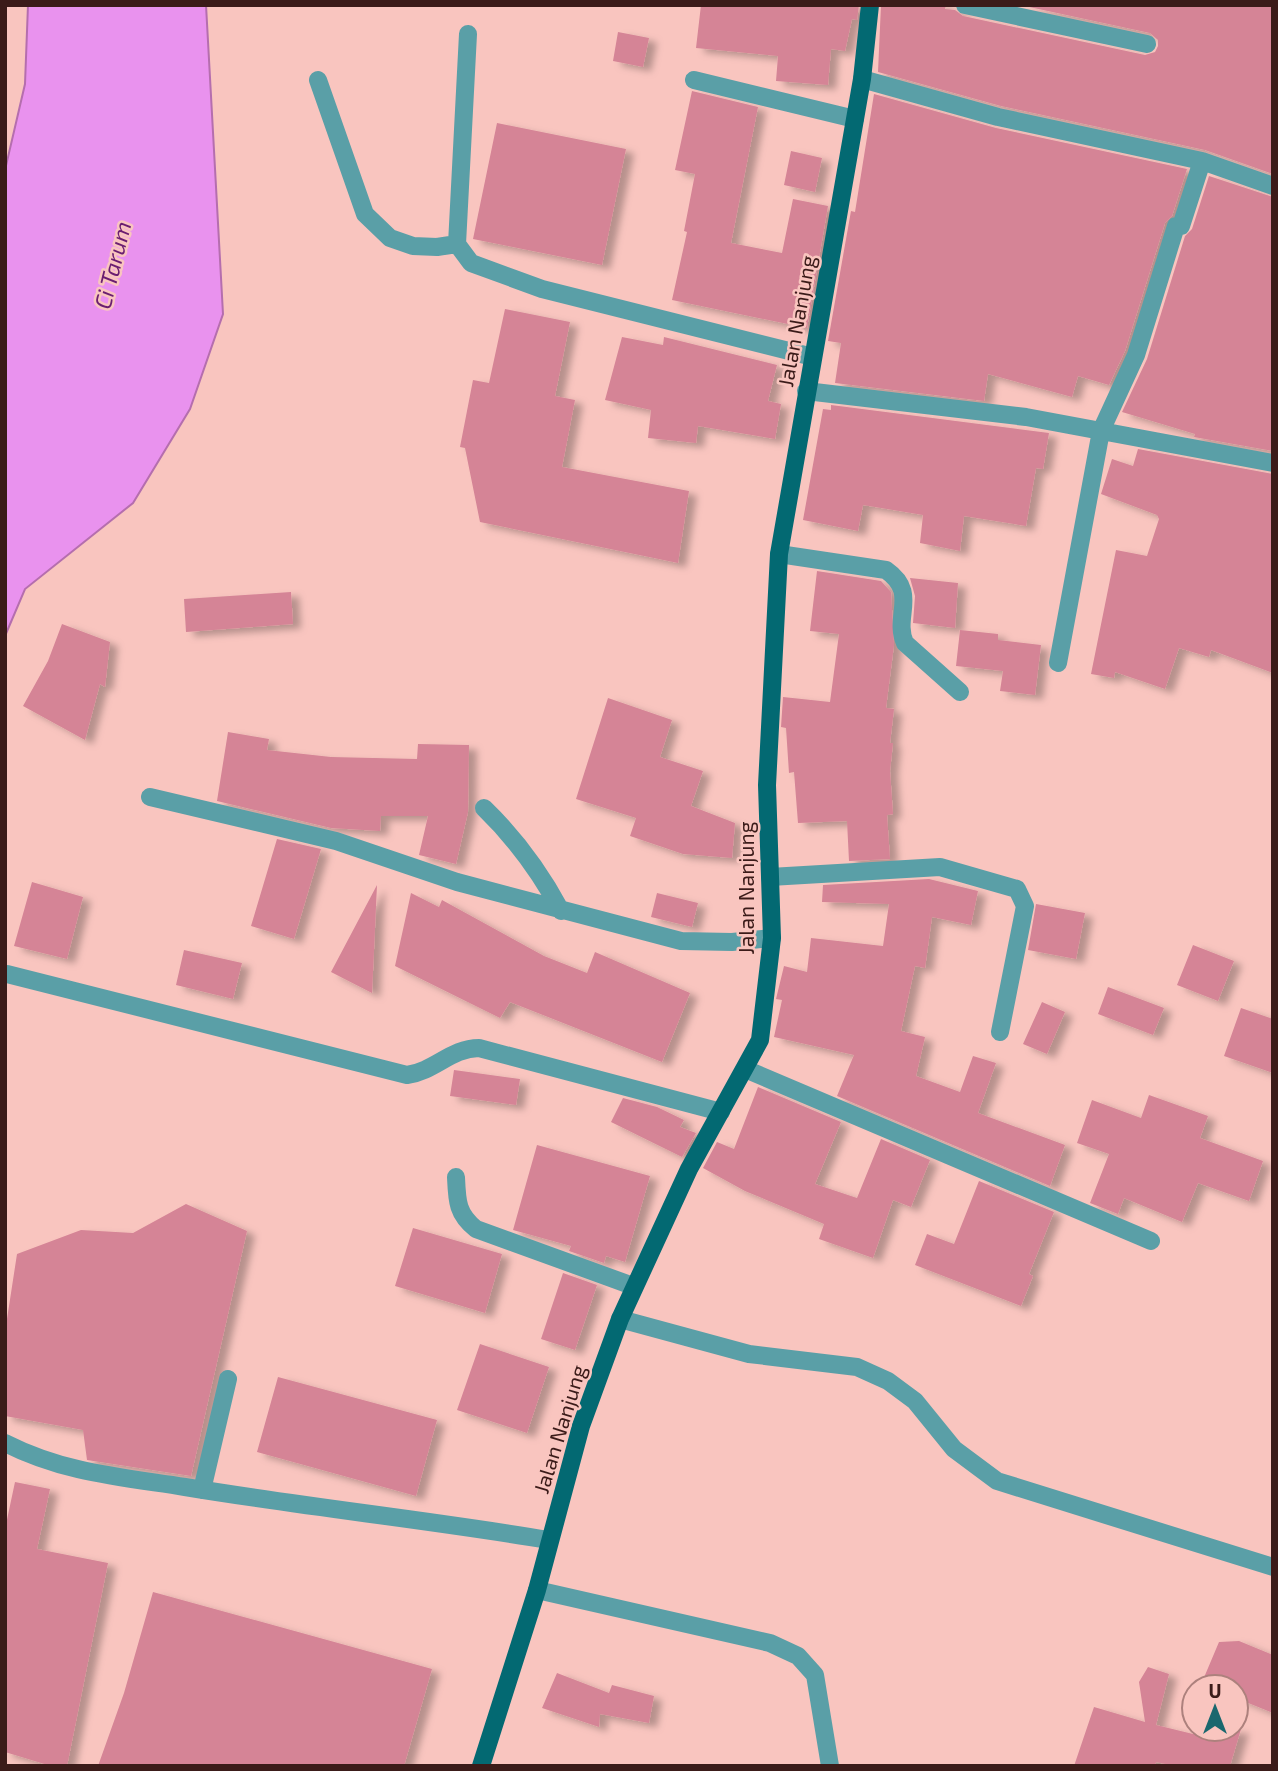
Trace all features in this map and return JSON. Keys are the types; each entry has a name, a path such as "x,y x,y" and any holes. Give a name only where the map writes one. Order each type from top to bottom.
{"main road":[{"name":"Jalan Nanjung","path":"481,1766 537,1590 581,1426 620,1319 689,1169 760,1040 772,938 767,773 779,554 862,79 870,5"}],"street":[{"path":"965,5 1147,44"},
{"path":"468,34 457,244 471,263 542,289 813,356"},
{"path":"862,79 998,117 1202,161 1273,186"},
{"path":"318,80 365,214 390,238 401,242 438,247 457,244"},
{"path":"694,80 855,119"},
{"path":"1058,663 1101,431 1136,355 1176,226 1181,226 1202,161"},
{"path":"806,390 1027,417 1273,463"},
{"path":"779,554 886,570 895,576 905,598 902,634 905,643 960,692"},
{"path":"150,797 336,841 457,882 681,941 732,942 772,938"},
{"path":"485,808 508,831 541,874 561,911"},
{"path":"769,877 940,867 1017,889 1025,906 1000,1032"},
{"path":"7,974 407,1075 434,1067 460,1049 479,1048 721,1112"},
{"path":"745,1069 1151,1241"},
{"path":"456,1177 458,1209 463,1219 476,1229 633,1286"},
{"path":"620,1319 749,1354 857,1367 888,1381 915,1401 954,1448 997,1481 1273,1567"},
{"path":"202,1490 228,1379"},
{"path":"5,1443 56,1466 549,1540"},
{"path":"537,1590 770,1643 798,1656 815,1675 830,1766"}],"water":[{"name":"Ci Tarum","path":"28,5 206,5 223,314 190,409 133,503 25,589 5,636 5,170 25,84"}],"building":[{"path":"701,5 859,5 857,20 852,19 845,51 831,49 828,85 776,81 778,56 696,48"},
{"path":"881,5 946,5 945,9 955,10 963,16 1145,55 1155,52 1158,46 1158,40 1150,33 1020,5 1273,5 1273,174 1205,150 1001,106 878,72"},
{"path":"618,32 649,38 643,67 613,61"},
{"path":"692,91 758,107 731,243 782,253 793,199 828,206 807,328 672,300 687,232 684,231 695,174 675,170"},
{"path":"874,94 996,128 1187,169 1172,216 1165,223 1125,351 1109,385 1078,376 1072,397 988,374 984,401 835,383 841,343 828,341 851,211 855,212"},
{"path":"497,123 626,149 602,265 473,239"},
{"path":"791,151 822,158 815,192 784,185"},
{"path":"1209,176 1273,197 1273,451 1194,437 1195,434 1122,412 1147,359 1185,236 1192,229"},
{"path":"505,309 570,322 555,396 575,400 562,467 689,491 678,563 480,522 465,448 460,447 473,380 489,383"},
{"path":"622,337 663,345 664,337 777,365 768,401 781,404 775,439 698,426 696,443 648,438 651,410 605,400"},
{"path":"831,405 1049,433 1043,469 1036,468 1026,526 964,516 960,551 920,543 923,515 863,505 858,531 803,520 823,409 831,410"},
{"path":"1138,449 1273,474 1273,673 1211,650 1209,657 1179,648 1165,689 1115,672 1114,678 1091,674 1116,550 1147,556 1159,519 1157,515 1101,494 1112,459 1133,466"},
{"path":"817,571 881,581 891,592 894,645 886,708 894,709 890,743 893,743 890,771 893,814 887,815 890,859 849,861 847,821 798,823 794,772 789,773 786,728 781,727 783,697 830,702 839,634 810,631"},
{"path":"910,578 958,583 955,628 913,623 915,596"},
{"path":"291,592 293,624 186,632 184,599"},
{"path":"62,624 110,642 105,687 100,684 85,740 23,706 48,661"},
{"path":"960,630 998,634 998,640 1041,645 1035,695 1000,691 1003,671 956,666"},
{"path":"608,698 672,720 660,757 703,771 691,806 735,823 732,858 683,854 630,836 636,818 576,799"},
{"path":"228,732 269,739 267,750 331,757 417,759 418,744 469,745 468,812 456,864 419,855 428,816 381,816 380,831 331,828 217,801"},
{"path":"277,839 321,849 294,939 251,926"},
{"path":"929,879 978,891 971,925 932,917 925,968 915,966 901,1031 925,1037 916,1076 960,1092 973,1056 996,1063 978,1113 1065,1145 1050,1186 837,1096 854,1055 774,1037 782,1000 776,999 784,966 807,972 811,938 883,946 889,904 822,902 823,885"},
{"path":"32,882 83,897 67,959 14,946"},
{"path":"377,885 372,993 331,972"},
{"path":"411,893 439,907 442,900 544,956 587,973 595,952 690,993 662,1062 510,1002 500,1018 395,966"},
{"path":"657,893 698,903 692,927 651,917"},
{"path":"1036,904 1085,913 1076,959 1028,950"},
{"path":"1193,945 1234,961 1218,1001 1177,985"},
{"path":"184,950 242,963 233,999 176,985"},
{"path":"1108,987 1164,1008 1153,1035 1098,1014"},
{"path":"1042,1002 1065,1012 1047,1054 1023,1044"},
{"path":"1241,1008 1273,1019 1273,1073 1224,1056"},
{"path":"454,1070 520,1079 516,1105 450,1096"},
{"path":"758,1087 841,1122 815,1184 857,1198 881,1139 930,1160 911,1207 893,1200 873,1258 819,1239 824,1224 745,1191 703,1168 717,1142 734,1149"},
{"path":"1149,1095 1208,1116 1200,1138 1263,1161 1249,1201 1198,1183 1182,1222 1124,1198 1118,1214 1090,1203 1109,1154 1077,1143 1092,1100 1141,1118"},
{"path":"623,1098 657,1107 684,1120 680,1127 696,1133 682,1157 611,1122"},
{"path":"537,1145 650,1176 625,1262 606,1256 604,1263 569,1251 571,1246 513,1230"},
{"path":"979,1181 1054,1212 1029,1274 1033,1276 1021,1306 915,1265 927,1234 954,1244"},
{"path":"186,1204 247,1231 191,1476 87,1460 83,1430 5,1416 5,1332 17,1254 81,1230 133,1233"},
{"path":"413,1228 502,1254 485,1313 395,1286"},
{"path":"563,1273 597,1285 575,1350 541,1339"},
{"path":"480,1344 549,1367 527,1433 457,1410"},
{"path":"278,1377 437,1420 416,1496 257,1452"},
{"path":"15,1482 50,1489 37,1549 108,1563 67,1766 51,1766 5,1752 5,1529"},
{"path":"153,1592 432,1669 404,1766 98,1766 124,1693"},
{"path":"1239,1641 1273,1655 1273,1713 1250,1704 1250,1673 1206,1673 1219,1642"},
{"path":"1148,1667 1169,1674 1156,1725 1180,1731 1180,1743 1237,1743 1230,1766 1175,1766 1156,1762 1155,1766 1074,1766 1094,1707 1145,1722 1139,1682"},
{"path":"557,1673 609,1693 612,1685 654,1696 649,1723 600,1714 599,1727 542,1708"}]}
